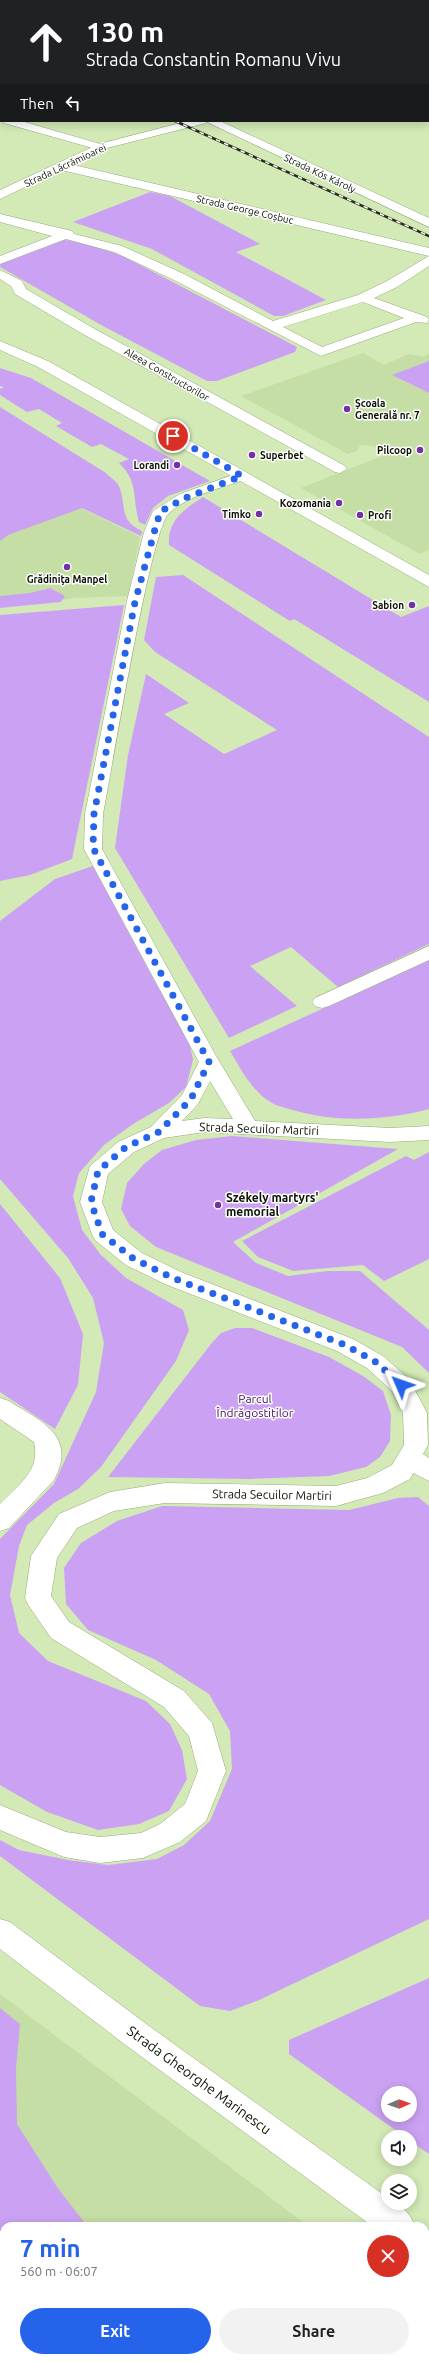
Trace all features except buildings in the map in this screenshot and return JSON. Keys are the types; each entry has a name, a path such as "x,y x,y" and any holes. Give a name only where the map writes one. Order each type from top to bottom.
{"street":[{"path":"12,122 100,147"},
{"name":"Strada Lăcrămioarei","path":"0,195 100,147 198,122"},
{"name":"Strada Kós Károly","path":"213,122 429,223"},
{"name":"Strada George Coșbuc","path":"61,166 429,252"},
{"path":"0,218 93,240 138,257 321,352 423,320"},
{"path":"0,260 68,234"},
{"path":"270,326 363,298 392,284 429,260"},
{"name":"Aleea Constructorilor","path":"0,274 18,284 20,291 26,295 340,469"},
{"path":"363,298 423,320"},
{"path":"0,345 43,364 429,582"},
{"path":"242,476 179,501 161,511 155,525 135,602 94,814 93,848 209,1062 248,1127"},
{"path":"322,1002 429,952"},
{"path":"159,1132 191,1099 209,1062"},
{"name":"Strada Secuilor Martiri","path":"0,1817 64,1844 100,1850 143,1845 170,1832 196,1812 212,1771 202,1731 174,1698 60,1630 38,1598 44,1556 68,1521 110,1502 165,1493 336,1496 374,1486 420,1464 416,1445 415,1413 401,1385 376,1362 345,1345 173,1278 134,1259 102,1234 91,1202 98,1171 126,1147 159,1132 204,1125 390,1134 429,1133"},
{"path":"0,1407 45,1437 49,1453 45,1473 0,1520"},
{"name":"Strada Gheorghe Marinescu","path":"0,1932 138,2036 394,2222"}],"shaded area":[{"name":"Școala Generală nr. 7","path":"363,353 384,365 409,354 424,357 429,353 429,550 420,554 301,488 387,454 373,446 360,445 357,451 348,454 241,396"},
{"name":"Grădinița Manpel","path":"62,499 140,537 128,596 75,598 0,607 0,522"},
{"path":"0,1994 303,2222 0,2222"}],"green space":[{"path":"150,192 170,196 260,244 236,252 326,300 283,316 274,316 152,249 73,222"},
{"path":"64,240 77,241 121,255 297,347 295,352 217,381 207,381 103,326 0,267 1,262"},
{"path":"429,361 429,393 392,375"},
{"path":"0,368 31,378 210,481 168,496 153,508 145,525 139,522 130,477 119,463 129,459 101,444 92,447 56,426 62,423 39,409 27,412 0,395 0,389 4,387 0,386"},
{"path":"0,407 106,473 115,481 119,486 126,517 134,527 142,531 141,536 82,508 8,535 0,541"},
{"path":"203,497 401,617 429,606 429,702 294,619 290,621 169,545 171,529 178,516"},
{"path":"183,575 429,737 429,944 338,987 291,947 250,966 297,1006 229,1038 115,848 128,755 146,674 189,703 164,714 224,754 277,730 155,652 144,640 156,577"},
{"path":"50,588 65,596 61,602 0,608 0,596 30,593"},
{"path":"124,605 72,859 30,875 0,881 0,615"},
{"path":"93,866 154,980 189,1040 193,1060 186,1087 169,1103 133,1124 104,1145 79,1173 73,1196 82,1230 101,1255 126,1278 183,1310 189,1330 176,1361 101,1467 78,1489 54,1503 27,1525 19,1546 10,1595 19,1633 48,1661 146,1701 170,1724 182,1750 187,1779 169,1811 139,1824 98,1830 47,1812 0,1785 0,1539 54,1484 96,1392 104,1343 93,1298 68,1258 0,1179 0,921 55,879"},
{"path":"429,960 429,1109 395,1116 359,1119 324,1117 306,1114 276,1105 265,1098 248,1080 230,1051"},
{"path":"232,1136 398,1149 233,1242 256,1263 288,1276 327,1271 360,1271 429,1330 429,1373 402,1347 156,1247 130,1226 121,1209 127,1183 144,1164 162,1150 196,1140"},
{"path":"429,1152 429,1259 384,1281 363,1265 293,1271 258,1257 242,1241 406,1156 414,1160"},
{"path":"0,1204 60,1278 83,1334 78,1385 55,1429 0,1392"},
{"name":"Parcul Îndrăgostiților","path":"235,1328 252,1328 329,1357 363,1376 383,1391 391,1415 390,1441 380,1457 366,1467 329,1476 250,1479 108,1477 211,1344 221,1333"},
{"path":"418,1497 429,1506 429,1919 257,2001 230,2011 200,2006 0,1856 0,1840 19,1850 68,1860 108,1865 157,1859 184,1845 210,1821 232,1769 230,1731 209,1694 156,1660 88,1630 66,1604 64,1568 81,1543 117,1521 162,1506 349,1510 398,1498"},
{"path":"429,1978 429,2154 417,2146 417,2130 395,2130 384,2122 417,2122 417,2086 381,2086 381,2120 289,2054 289,2040"},
{"path":"0,2008 20,2024 16,2069 17,2124 57,2187 84,2222 0,2222"}],"railway":[{"path":"177,122 429,236"}],"place":[{"name":"Școala Generală nr. 7","path":"347,409"},
{"name":"Pilcoop","path":"420,450"},
{"name":"Superbet","path":"252,455"},
{"name":"Lorandi","path":"177,465"},
{"name":"Kozomania","path":"339,503"},
{"name":"Timko","path":"259,514"},
{"name":"Profi","path":"360,515"},
{"name":"Grădinița Manpel","path":"67,567"},
{"name":"Sabion","path":"412,605"},
{"name":"Székely martyrs' memorial","path":"218,1205"}],"route":[{"path":"173,436 242,476 185,498 161,511 152,532 135,602 94,814 93,848 209,1062 191,1099 159,1132 126,1147 98,1171 91,1202 102,1234 134,1259 173,1278 345,1345 376,1362 401,1385"}]}
